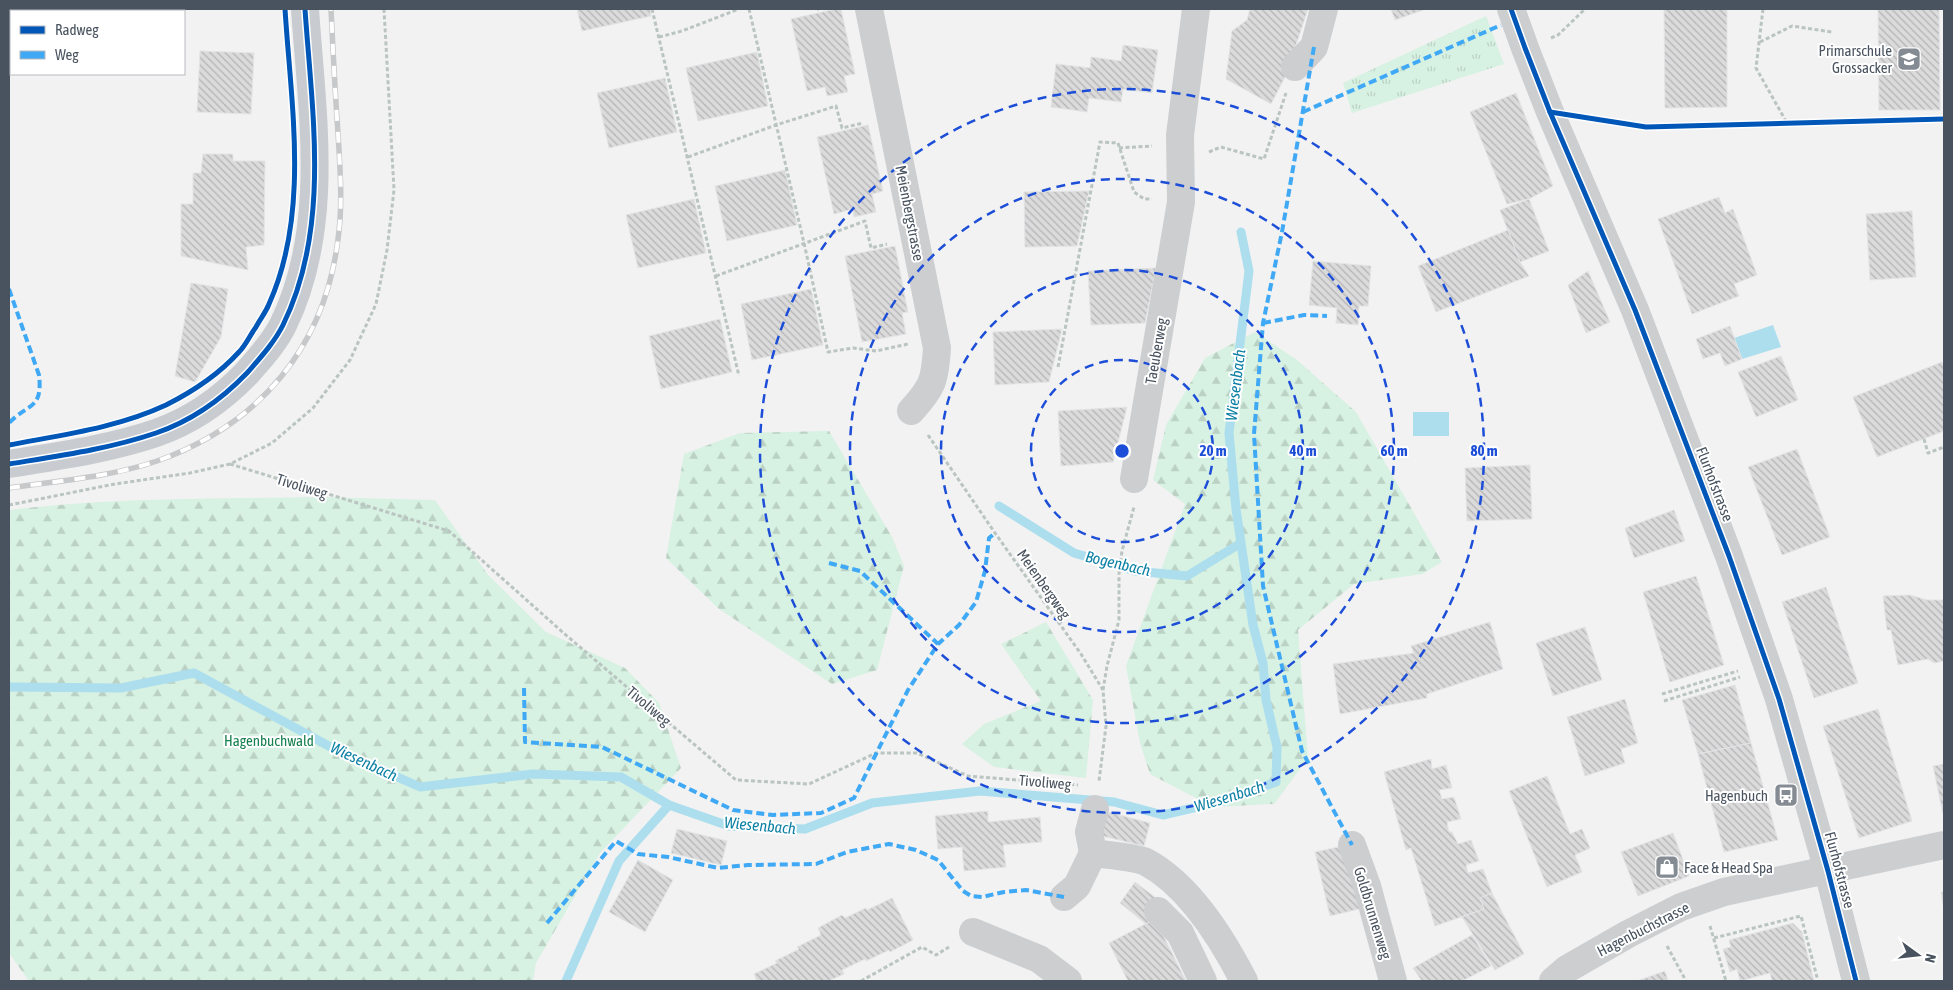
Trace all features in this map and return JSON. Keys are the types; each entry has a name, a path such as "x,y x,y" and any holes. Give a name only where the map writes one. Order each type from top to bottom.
{"main road":[{"path":"9,464 113,445 158,432 195,415 232,388 264,355 283,326 299,288 308,252 314,196 314,146 305,9"}],"street":[{"name":"Meienbergstrasse","path":"869,9 937,348 936,368 929,390 911,411"},
{"name":"Taeuberweg","path":"1134,479 1181,202 1180,135 1196,9"},
{"path":"1295,67 1314,47 1324,9"},
{"name":"Flurhofstrasse","path":"1511,9 1547,103 1635,310 1728,556 1779,699 1828,871 1856,981"},
{"path":"1064,897 1077,886 1093,853 1089,832 1097,798"},
{"name":"Goldbrunnenweg","path":"1352,845 1367,886 1393,981"},
{"name":"Hagenbuchstrasse","path":"1553,981 1567,969 1654,921 1680,907 1703,899 1724,892 1944,845"},
{"path":"1093,853 1145,862 1170,880 1199,909 1228,949 1244,981"},
{"path":"1158,911 1180,933 1204,981"},
{"path":"972,932 1039,959 1068,981"}],"path":[{"path":"652,9 739,376"},
{"path":"659,36 682,31 739,9"},
{"path":"749,9 828,352 853,348 876,351 897,346"},
{"path":"1544,41 1558,36 1584,9"},
{"path":"1763,9 1756,68 1787,123"},
{"path":"1759,42 1792,26 1832,32"},
{"path":"1233,150 1264,159 1295,67"},
{"path":"688,157 776,125 836,106 842,128 868,122"},
{"path":"1778,123 1797,123"},
{"path":"1058,367 1100,142 1118,143 1134,192 1144,200"},
{"path":"1119,148 1142,147"},
{"path":"716,276 864,222 871,248 895,242"},
{"path":"1924,439 1928,453 1944,447"},
{"path":"1103,690 1119,620 1119,574 1122,550 1134,510 1134,479"},
{"path":"9,505 115,484"},
{"path":"1662,694 1730,674"},
{"path":"1664,701 1744,676"},
{"path":"1703,899 1726,981"},
{"path":"1714,938 1801,916 1818,981"},
{"path":"1654,921 1686,981"},
{"path":"861,981 922,947 936,955"}],"green space":[{"path":"1486,16 1504,64 1352,113 1343,83"},
{"path":"1255,332 1297,360 1356,412 1442,562 1422,574 1354,584 1298,630 1308,758 1274,804 1213,807 1150,774 1140,743 1126,666 1185,504 1153,480 1166,425 1205,358"},
{"path":"829,431 892,537 904,566 877,670 832,684 719,609 666,558 684,454 740,433"},
{"name":"Hagenbuchwald","path":"319,497 435,500 488,575 546,632 625,668 659,703 681,768 600,853 536,963 533,981 29,981 9,953 9,510 125,501"},
{"path":"1046,622 1093,700 1086,778 994,767 962,744 984,724 1041,701 1001,644"}],"water":[{"path":"1773,325 1781,347 1742,359 1734,338"},
{"path":"1413,412 1449,412 1449,436 1413,436"}],"building":[{"path":"577,9 650,9 651,16 582,31"},
{"path":"841,9 855,74 844,76 848,92 827,96 825,87 807,91 791,19"},
{"path":"1250,9 1308,9 1286,75 1271,104 1226,79 1232,31 1247,20"},
{"path":"1391,9 1426,9 1395,20"},
{"path":"1664,9 1727,9 1727,107 1665,108"},
{"name":"Primarschule Grossacker","path":"1878,9 1939,9 1940,110 1879,110"},
{"path":"1123,45 1158,50 1152,93 1123,89 1121,102 1089,98 1087,112 1051,107 1056,64 1090,68 1091,57 1121,61"},
{"path":"200,51 254,53 251,114 197,112"},
{"path":"757,52 768,106 698,121 686,68"},
{"path":"665,78 677,132 609,148 597,93"},
{"path":"1516,93 1553,186 1529,199 1507,204 1470,112"},
{"path":"868,125 883,191 872,194 876,212 854,217 853,209 834,214 817,137"},
{"path":"203,154 233,154 233,161 265,161 264,245 246,247 248,270 181,256 181,204 193,204 193,173 201,173"},
{"path":"785,170 797,225 727,241 715,186"},
{"path":"1089,191 1077,246 1025,247 1024,192"},
{"path":"1719,197 1725,213 1733,209 1757,275 1734,284 1739,296 1692,314 1658,219"},
{"path":"694,199 706,253 638,268 626,215"},
{"path":"1529,199 1549,251 1520,262 1500,210"},
{"path":"1912,211 1916,277 1870,280 1866,214"},
{"path":"1508,230 1520,262 1529,276 1436,312 1418,266"},
{"path":"895,246 908,312 902,313 906,334 862,342 845,256"},
{"path":"1313,261 1371,266 1368,306 1359,306 1358,325 1336,323 1337,308 1309,305"},
{"path":"1156,268 1145,323 1091,325 1088,271"},
{"path":"1588,271 1610,322 1586,333 1568,285"},
{"path":"191,283 228,289 221,337 195,382 175,376"},
{"path":"811,289 823,345 752,360 741,304"},
{"path":"720,319 732,372 661,389 649,336"},
{"path":"1730,326 1742,359 1725,366 1720,353 1703,359 1696,339"},
{"path":"1062,329 1049,382 995,385 993,332"},
{"path":"1781,356 1798,400 1756,417 1738,372"},
{"path":"1942,362 1944,368 1944,431 1877,457 1853,397"},
{"path":"1127,407 1113,462 1061,466 1058,411"},
{"path":"1797,449 1830,537 1782,555 1748,467"},
{"path":"1530,465 1532,519 1467,521 1465,468"},
{"path":"1674,510 1685,541 1634,558 1625,528"},
{"path":"1696,576 1724,665 1670,682 1643,592"},
{"path":"1826,587 1858,683 1814,698 1782,602"},
{"path":"1910,595 1927,600 1944,600 1944,661 1934,663 1928,659 1898,665 1891,630 1887,630 1883,596"},
{"path":"1490,622 1503,669 1427,694 1427,698 1340,714 1333,664 1414,653 1411,646"},
{"path":"1585,627 1602,680 1553,696 1536,643"},
{"path":"1735,685 1751,743 1698,754 1682,700"},
{"path":"1625,699 1638,743 1621,749 1625,763 1585,776 1567,717"},
{"path":"1878,709 1912,821 1859,838 1823,726"},
{"path":"1751,743 1778,840 1724,852 1698,754"},
{"path":"1431,759 1432,769 1446,765 1452,788 1439,790 1442,799 1454,797 1461,819 1447,822 1449,832 1452,832 1458,844 1471,840 1479,861 1466,865 1468,873 1483,869 1492,893 1480,898 1484,909 1435,926 1411,848 1406,850 1384,772"},
{"path":"1944,764 1944,814 1943,814 1933,766"},
{"path":"1547,776 1570,834 1582,829 1590,848 1575,855 1582,872 1547,887 1509,791"},
{"path":"988,811 988,822 1040,817 1042,842 1003,845 1006,867 964,871 962,847 938,849 935,816"},
{"path":"1104,811 1150,823 1144,846 1098,835"},
{"path":"677,829 727,841 721,865 671,853"},
{"path":"1673,833 1689,876 1638,896 1621,852"},
{"path":"1348,845 1363,908 1330,916 1315,852"},
{"path":"638,860 673,880 645,932 609,912"},
{"path":"1135,882 1164,904 1155,919 1146,924 1120,903"},
{"path":"1941,892 1944,892 1944,910"},
{"path":"1492,893 1524,954 1495,970 1462,917 1484,909 1480,898"},
{"path":"892,898 913,940 890,952 889,950 866,961 865,959 842,970 844,974 828,981 757,981 754,974 777,963 775,961 821,935 818,928 842,915 845,918"},
{"path":"1155,919 1186,981 1128,981 1109,943"},
{"path":"1793,923 1802,932 1814,981 1772,981 1770,973 1740,981 1737,969 1730,972 1723,949 1731,947 1729,940"},
{"path":"1472,935 1491,966 1462,981 1422,981 1413,968"},
{"path":"1665,971 1668,981 1637,981"}],"waterway":[{"name":"Wiesenbach","path":"9,687 121,688 194,673 338,751 420,787 533,774 621,777 669,805 729,826 805,829 872,803 980,791 1114,802 1163,815 1227,800 1276,782 1277,747 1266,700 1263,663 1253,625 1236,509 1229,433 1249,271 1241,232"},
{"name":"Bogenbach","path":"999,506 1074,553 1135,571 1187,576 1241,543"},
{"name":"Wiesenbach","path":"566,981 619,861 669,805"}],"railway":[{"path":"9,488 121,471 157,461 194,446 226,426 256,403 281,377 302,347 319,314 331,278 340,226 340,173 331,9"}],"marked path":[{"path":"1303,112 1501,25"},
{"path":"1314,47 1282,232 1263,323 1254,434 1263,586 1302,751 1352,845"},
{"path":"9,289 39,375 40,386 39,394 33,405 9,423"},
{"path":"1263,323 1304,315 1327,316"},
{"path":"524,688 525,742 602,747 733,810 773,815 821,813 854,798 908,690 938,644 959,625 976,602 985,571 989,538 995,533"},
{"path":"829,563 860,571 938,644"},
{"path":"547,923 616,841 638,854 668,857 718,868 748,865 816,864 847,852 889,844 916,850 938,860 963,891 971,896 982,897 1026,890 1064,897"}],"cycle path":[{"path":"9,445 109,425 128,420 166,405 214,375 231,360 246,343 265,313 282,269 290,233 294,196 295,158 285,9"},
{"path":"9,464 83,452 138,439 169,428 194,416 237,383 257,362 275,338 283,325 298,288 308,249 313,209 314,129 305,9"},
{"path":"1511,9 1550,112 1635,310 1729,556 1779,699 1828,871 1856,981"},
{"path":"1550,112 1646,127 1944,119"}],"place":[{"name":"Primarschule Grossacker","path":"1909,59"},
{"name":"Hagenbuch","path":"1786,795"},
{"name":"Face & Head Spa","path":"1667,867"}]}
